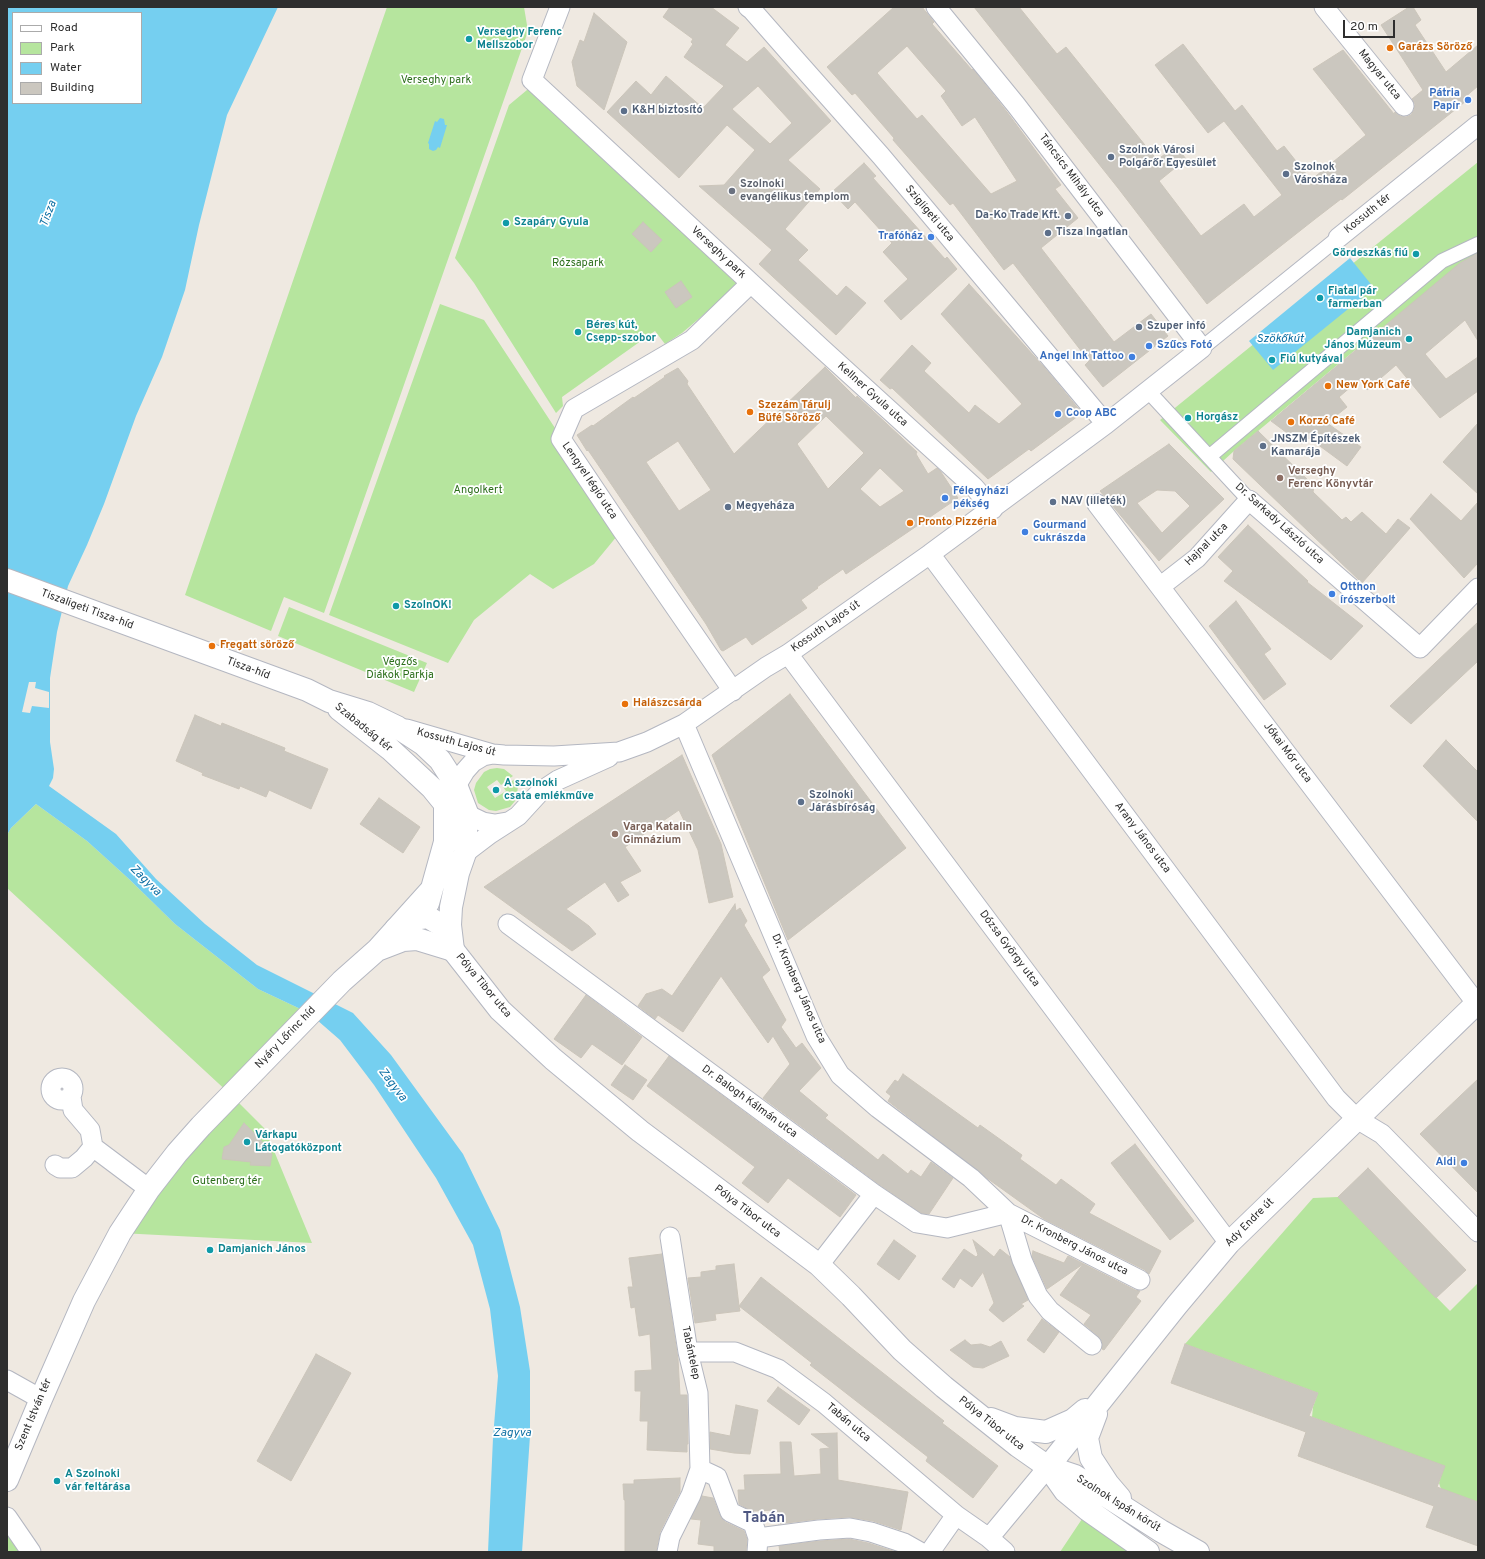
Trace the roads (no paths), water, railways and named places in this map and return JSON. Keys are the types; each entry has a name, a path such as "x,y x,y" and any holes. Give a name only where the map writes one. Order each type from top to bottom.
{"street":[{"name":"Verseghy park","path":"560,7 532,80 751,283"},
{"name":"Szigligeti utca","path":"748,7 795,58 880,156 1106,424"},
{"name":"Táncsics Mihály utca","path":"936,7 1021,111 1202,348"},
{"name":"Magyar utca","path":"1324,7 1404,106"},
{"name":"Kossuth tér","path":"1202,348 1478,125"},
{"path":"1210,456 1442,261 1478,244"},
{"name":"Lengyel légió utca","path":"733,691 622,530 561,438 574,409 692,340 751,283"},
{"name":"Kellner Gyula utca","path":"751,283 974,487 993,509"},
{"name":"Kossuth Lajos út","path":"398,727 493,754 554,756 619,752 647,742 684,724 766,667 788,654 930,554 993,509 1106,424 1202,348"},
{"name":"Dr. Sarkady László utca","path":"1148,391 1210,456 1249,500 1420,648 1478,588"},
{"name":"Hajnal utca","path":"1161,586 1197,558 1249,500"},
{"name":"Jókai Mór utca","path":"1098,504 1477,1003"},
{"name":"Arany János utca","path":"930,554 1336,1098 1357,1119 1382,1134 1478,1232"},
{"name":"Tiszaligeti Tisza-híd","path":"7,580 167,640"},
{"name":"Tisza-híd","path":"167,640 307,690 329,701"},
{"name":"Dózsa György utca","path":"788,654 1228,1243"},
{"name":"Szabadság tér","path":"329,701 368,713 398,727 423,744 440,760 456,786 467,813 465,853"},
{"name":"Szabadság tér","path":"329,701 390,749 432,788 445,804"},
{"name":"Dr. Kronberg János utca","path":"684,724 816,1036 840,1075 878,1108 971,1178 1008,1213 1140,1280"},
{"path":"377,950 396,929 429,903 447,883 465,853 507,822 518,816 540,792 558,780 619,752"},
{"path":"429,903 445,842 445,804 473,762 483,756 493,754"},
{"path":"445,804 467,813 483,822 495,824 507,822"},
{"path":"377,950 403,940 417,939 453,950 450,925 451,907 458,873 465,853"},
{"name":"Pólya Tibor utca","path":"429,903 431,930 453,950 500,1010 553,1059 640,1131 819,1265 851,1296 902,1350 978,1415 1048,1467"},
{"name":"Dr. Balogh Kálmán utca","path":"508,924 874,1194 917,1223 947,1228 1008,1213"},
{"name":"Nyáry Lőrinc híd","path":"149,1189 177,1153 231,1095 342,981 377,950"},
{"name":"Ady Endre út","path":"1048,1467 1228,1243 1477,1003"},
{"path":"71,1097 72,1110 90,1130 93,1147 149,1189"},
{"path":"55,1165 60,1168 72,1168 84,1158 93,1147"},
{"name":"Szent István tér","path":"7,1480 52,1371 84,1301 120,1233 149,1189"},
{"path":"819,1265 874,1194"},
{"name":"Dr. Kronberg János utca","path":"1008,1213 1022,1260 1038,1296 1050,1311 1092,1345"},
{"name":"Tabántelep","path":"667,1552 670,1537 691,1495 700,1469 698,1393 688,1352 670,1237"},
{"name":"Tabán utca","path":"688,1352 735,1352 778,1369 824,1403 956,1515 989,1538"},
{"path":"7,1380 41,1399"},
{"path":"978,1415 1016,1428 1046,1432 1073,1420 1105,1395"},
{"path":"1105,1395 1087,1438 1091,1458 1108,1484 1133,1512"},
{"path":"1005,1552 989,1538 1048,1467"},
{"name":"Szolnok Ispán körút","path":"1048,1467 1075,1476 1161,1531 1198,1552"},
{"name":"Szolnok Ispán körút","path":"1048,1467 1065,1491 1088,1510 1148,1552"},
{"path":"700,1469 717,1477 730,1512 753,1523 758,1545 803,1532 850,1528 871,1532 897,1540 920,1552"},
{"path":"930,1552 956,1515"},
{"path":"7,1517 31,1552"}],"water":[{"path":"7,7 278,7 227,115 199,225 185,290 162,357 136,416 104,504 68,586 57,632 50,678 50,742 54,769 53,778 49,786 116,834 156,879 205,924 257,965 353,1013 391,1055 463,1154 500,1230 520,1307 530,1371 530,1436 522,1552 488,1552 493,1438 498,1376 490,1309 473,1245 436,1178 374,1085 340,1040 309,1013 258,989 175,924 87,841 36,804 11,828 7,835"},
{"path":"440,118 444,119 445,125 447,125 440,148 438,147 433,151 429,149 428,143 435,121 437,122"},
{"name":"Szökőkút","path":"1350,258 1374,288 1273,370 1249,341"}],"place":[{"name":"Verseghy Ferenc Mellszobor","path":"469,39"},
{"name":"Garázs Söröző","path":"1390,48"},
{"name":"Pátria Papír","path":"1468,100"},
{"name":"K&H biztosító","path":"624,111"},
{"name":"Szolnok Városi Polgárőr Egyesület","path":"1111,157"},
{"name":"Szolnok Városháza","path":"1286,174"},
{"name":"Szolnoki evangélikus templom","path":"732,191"},
{"name":"Da-Ko Trade Kft.","path":"1068,216"},
{"name":"Szapáry Gyula","path":"506,223"},
{"name":"Tisza Ingatlan","path":"1048,233"},
{"name":"Trafóház","path":"931,237"},
{"name":"Gördeszkás fiú","path":"1416,254"},
{"name":"Fiatal pár farmerban","path":"1320,298"},
{"name":"Szuper infó","path":"1139,327"},
{"name":"Béres kút, Csepp-szobor","path":"578,332"},
{"name":"Damjanich János Múzeum","path":"1409,339"},
{"name":"Szűcs Fotó","path":"1149,346"},
{"name":"Angel Ink Tattoo","path":"1132,357"},
{"name":"Fiú kutyával","path":"1272,360"},
{"name":"New York Café","path":"1328,386"},
{"name":"Szezám Tárulj Büfé Söröző","path":"750,412"},
{"name":"Coop ABC","path":"1058,414"},
{"name":"Horgász","path":"1188,418"},
{"name":"Korzó Café","path":"1291,422"},
{"name":"JNSZM Építészek Kamarája","path":"1263,446"},
{"name":"Verseghy Ferenc Könyvtár","path":"1280,478"},
{"name":"Félegyházi pékség","path":"945,498"},
{"name":"NAV (illeték)","path":"1053,502"},
{"name":"Megyeháza","path":"728,507"},
{"name":"Pronto Pizzéria","path":"910,523"},
{"name":"Gourmand cukrászda","path":"1025,532"},
{"name":"Otthon írószerbolt","path":"1332,594"},
{"name":"SzolnOK!","path":"396,606"},
{"name":"Fregatt söröző","path":"212,646"},
{"name":"Halászcsárda","path":"625,704"},
{"name":"A szolnoki csata emlékműve","path":"496,790"},
{"name":"Szolnoki Járásbíróság","path":"801,802"},
{"name":"Varga Katalin Gimnázium","path":"615,834"},
{"name":"Várkapu Látogatóközpont","path":"247,1142"},
{"name":"Aldi","path":"1464,1163"},
{"name":"Damjanich János","path":"210,1250"},
{"name":"A Szolnoki vár feltárása","path":"57,1481"}],"district":[{"name":"Tabán","path":"764,1519"}],"water label":[{"name":"Tisza","path":"49,214"},
{"name":"Zagyva","path":"145,881"},
{"name":"Zagyva","path":"392,1085"},
{"name":"Zagyva","path":"512,1434"}],"park label":[{"name":"Rózsapark","path":"578,264"},
{"name":"Angolkert","path":"478,491"},
{"name":"Végzős Diákok Parkja","path":"400,669"},
{"name":"Gutenberg tér","path":"227,1182"}]}
